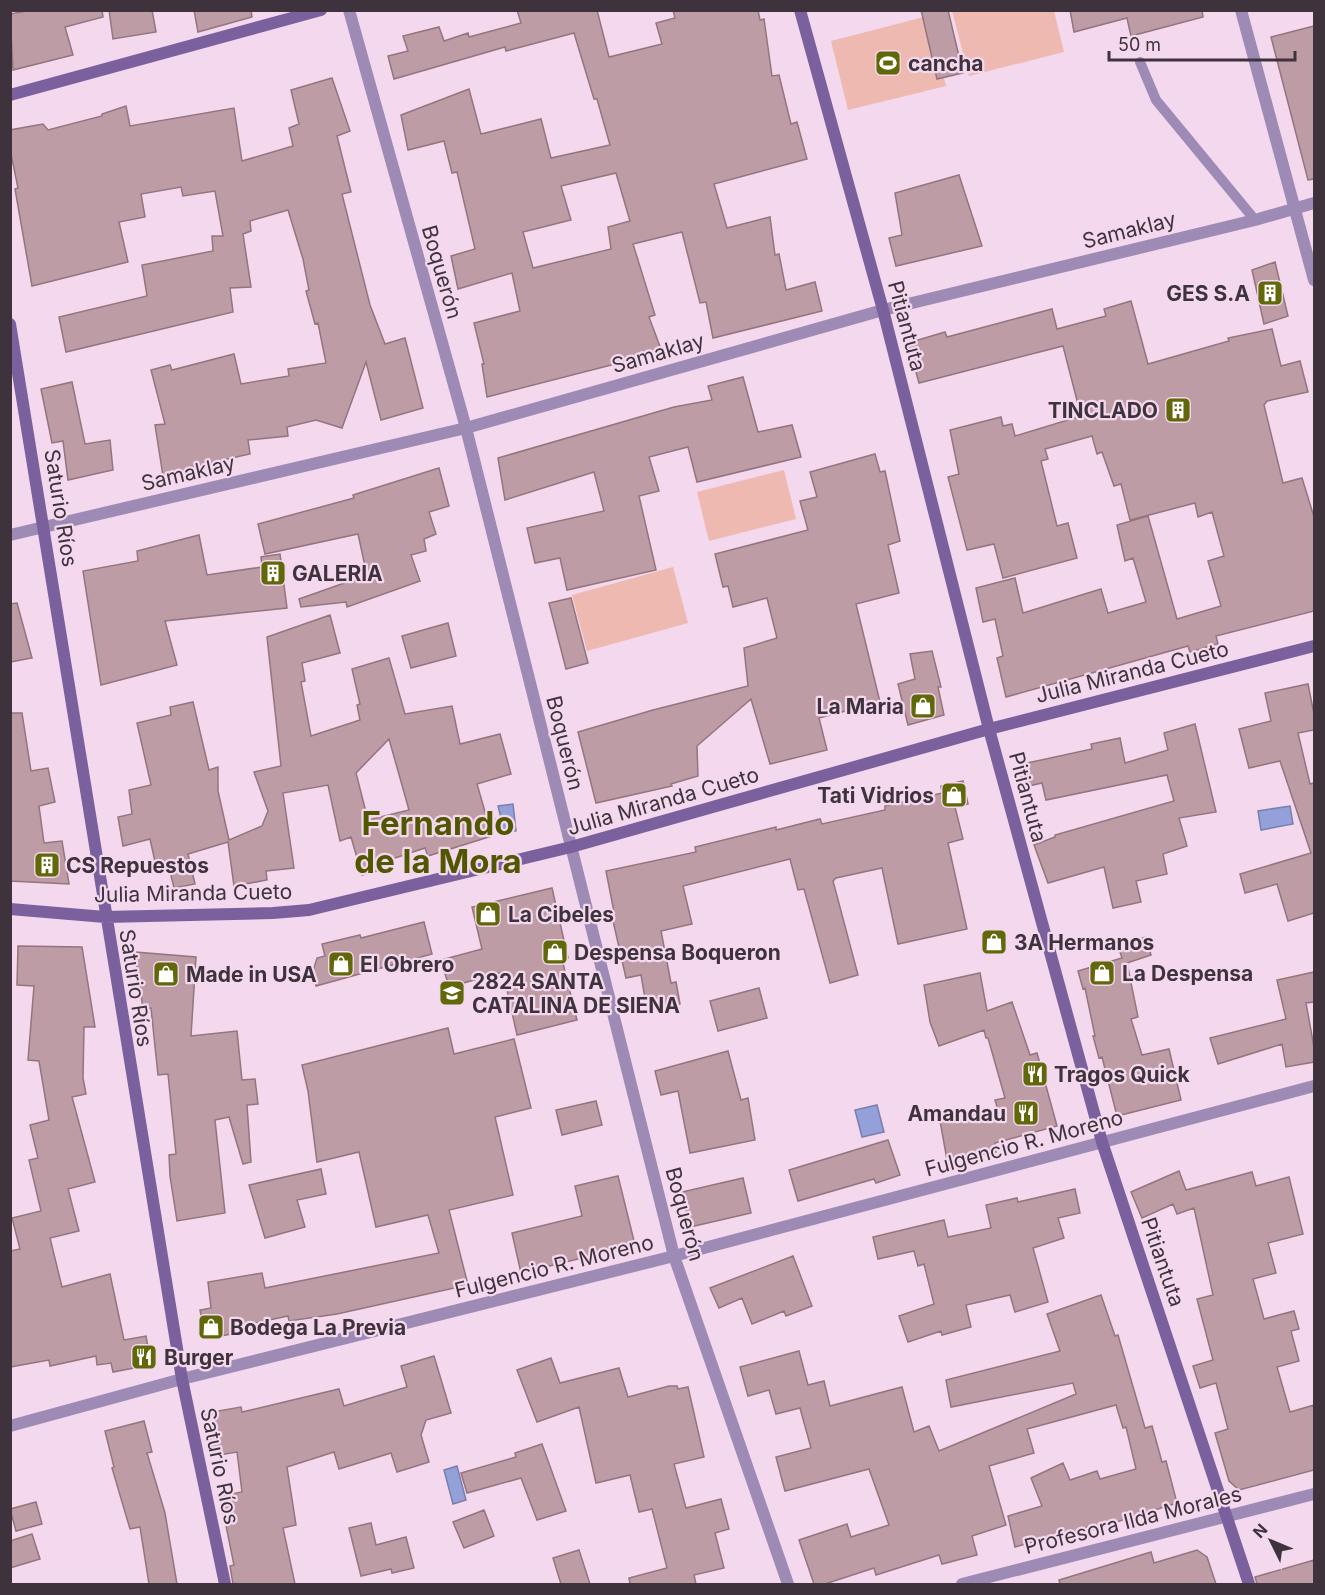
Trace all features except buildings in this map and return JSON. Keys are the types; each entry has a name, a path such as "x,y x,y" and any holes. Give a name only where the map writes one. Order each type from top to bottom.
{"street":[{"path":"10,95 321,10"},
{"name":"Boquerón","path":"348,10 466,428 674,1256 788,1584"},
{"name":"Pitiantuta","path":"800,10 883,310 989,729 1102,1142 1249,1584"},
{"path":"1241,10 1314,280"},
{"name":"Samaklay","path":"10,535 466,428 883,310 1255,220 1314,203"},
{"name":"Saturio Ríos","path":"10,324 182,1379 225,1584"},
{"name":"Julia Miranda Cueto","path":"10,909 105,917 309,910 572,847 989,729 1314,646"},
{"name":"Fulgencio R. Moreno","path":"10,1426 182,1379 674,1256 1314,1086"},
{"name":"Profesora Ilda Morales","path":"962,1584 1314,1494"}],"lane":[{"path":"1140,62 1156,100 1255,220"}],"shaded area":[{"name":"cancha","path":"952,11 1054,11 1064,52 969,76"},
{"name":"cancha","path":"928,16 946,86 848,110 831,41"},
{"path":"784,470 796,519 709,541 697,492"},
{"path":"673,567 688,623 587,651 572,595"}],"water":[{"path":"513,804 516,831 498,834 496,819 501,818 498,806"},
{"path":"1290,806 1293,824 1261,830 1258,811"},
{"path":"877,1105 884,1132 862,1137 855,1110"},
{"path":"457,1466 466,1500 453,1504 444,1470"}],"place":[{"name":"cancha","path":"888,63"},
{"name":"GES S.A","path":"1270,293"},
{"name":"TINCLADO","path":"1178,410"},
{"name":"GALERIA","path":"273,573"},
{"name":"La Maria","path":"923,706"},
{"name":"Tati Vidrios","path":"954,795"},
{"name":"CS Repuestos","path":"47,865"},
{"name":"La Cibeles","path":"488,914"},
{"name":"3A Hermanos","path":"994,942"},
{"name":"Despensa Boqueron","path":"555,952"},
{"name":"El Obrero","path":"341,964"},
{"name":"La Despensa","path":"1102,973"},
{"name":"Made in USA","path":"166,974"},
{"name":"2824 SANTA CATALINA DE SIENA","path":"452,993"},
{"name":"Tragos Quick","path":"1035,1074"},
{"name":"Amandau","path":"1026,1113"},
{"name":"Bodega La Previa","path":"211,1327"},
{"name":"Burger","path":"144,1357"}],"district":[{"name":"Fernando de la Mora","path":"438,842"}]}
